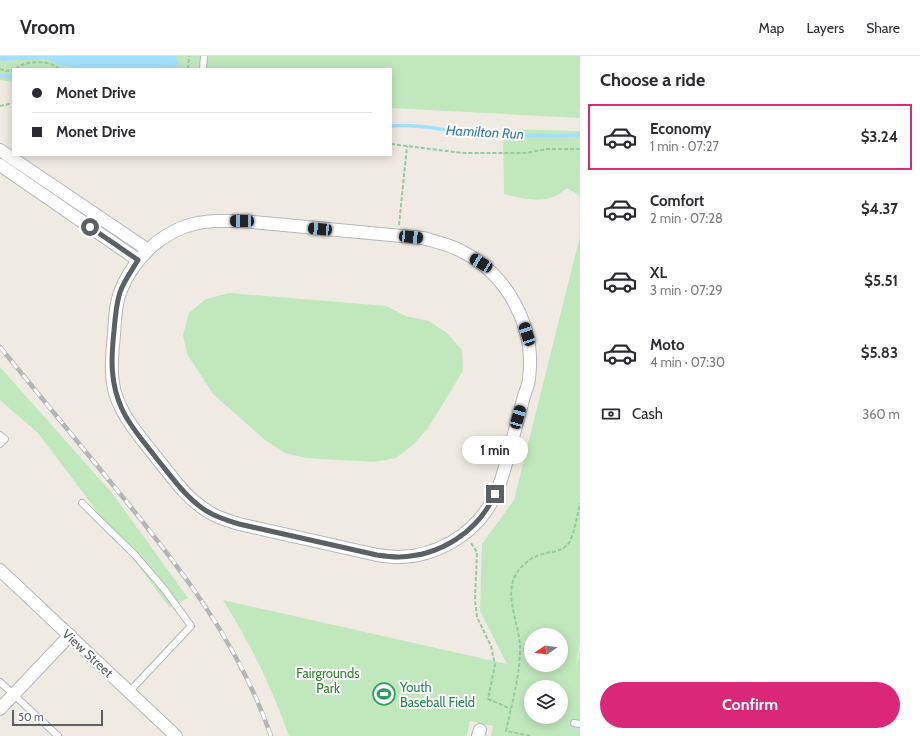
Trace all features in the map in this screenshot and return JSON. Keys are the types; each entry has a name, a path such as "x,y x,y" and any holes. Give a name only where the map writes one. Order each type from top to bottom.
{"street":[{"path":"0,150 148,250"},
{"path":"0,165 138,260"},
{"path":"216,221 242,221 398,236 423,238 444,243 481,263 495,275 510,294 520,313 527,334 530,352 530,379 499,485 491,503 480,519 464,534 449,544 418,555 398,557 377,555 239,524 220,518 203,509 180,487 131,425 122,410 115,392 112,377 112,358 116,310 120,291 138,260 148,250 176,231 197,223 216,221"},
{"name":"View Street","path":"0,570 176,736"},
{"path":"0,709 70,635"}],"lane":[{"path":"203,68 204,56"},
{"path":"0,435 5,439 0,444"},
{"path":"82,503 135,555 165,590 191,626 129,692"},
{"path":"0,682 58,736"}],"path":[{"path":"188,68 189,56"},
{"path":"18,68 24,64 34,63 48,63 57,66 58,68"},
{"path":"0,69 6,71 12,70"},
{"path":"0,106 12,103"},
{"path":"392,144 462,153 525,153 547,149 580,149"},
{"path":"398,236 407,146"},
{"path":"530,736 506,730 519,666 520,644 510,591 513,580 519,569 531,559 563,549 570,541 580,503"},
{"path":"464,534 477,552 474,600 478,617 491,646 495,665 488,699 511,709"}],"green space":[{"path":"0,56 580,56 580,118 392,108 392,68 12,68 12,82 0,80"},
{"path":"503,129 580,131 580,196 567,188 555,196 541,200 504,194"},
{"name":"Fairgrounds Park","path":"580,229 580,641 576,668 580,650 580,736 491,736 493,726 470,721 467,736 289,736 260,666 223,600 507,664 480,611 482,544 514,500 579,240"},
{"path":"229,293 386,306 406,316 429,321 447,333 462,350 463,371 428,428 414,444 396,458 374,462 306,458 285,453 265,440 213,394 187,354 183,335 189,313 206,299"},
{"path":"0,367 112,493 188,598 170,608 38,433 0,400"}],"water":[{"path":"0,56 176,56 178,62 175,68 76,68 59,65 46,59 1,61"}],"waterway":[{"name":"Hamilton Run","path":"0,76 12,76"},
{"name":"Hamilton Run","path":"392,126 421,127 498,135 580,135"}],"railway":[{"path":"0,347 163,547 185,577 225,637 258,702 271,736"}],"place":[{"name":"Youth Baseball Field","path":"384,694"}],"route":[{"path":"90,227 138,260 120,291 116,310 112,377 115,392 122,410 131,425 180,487 203,509 220,518 239,524 377,555 398,557 418,555 436,550 449,544 464,534 480,519 491,503 495,494"}]}
